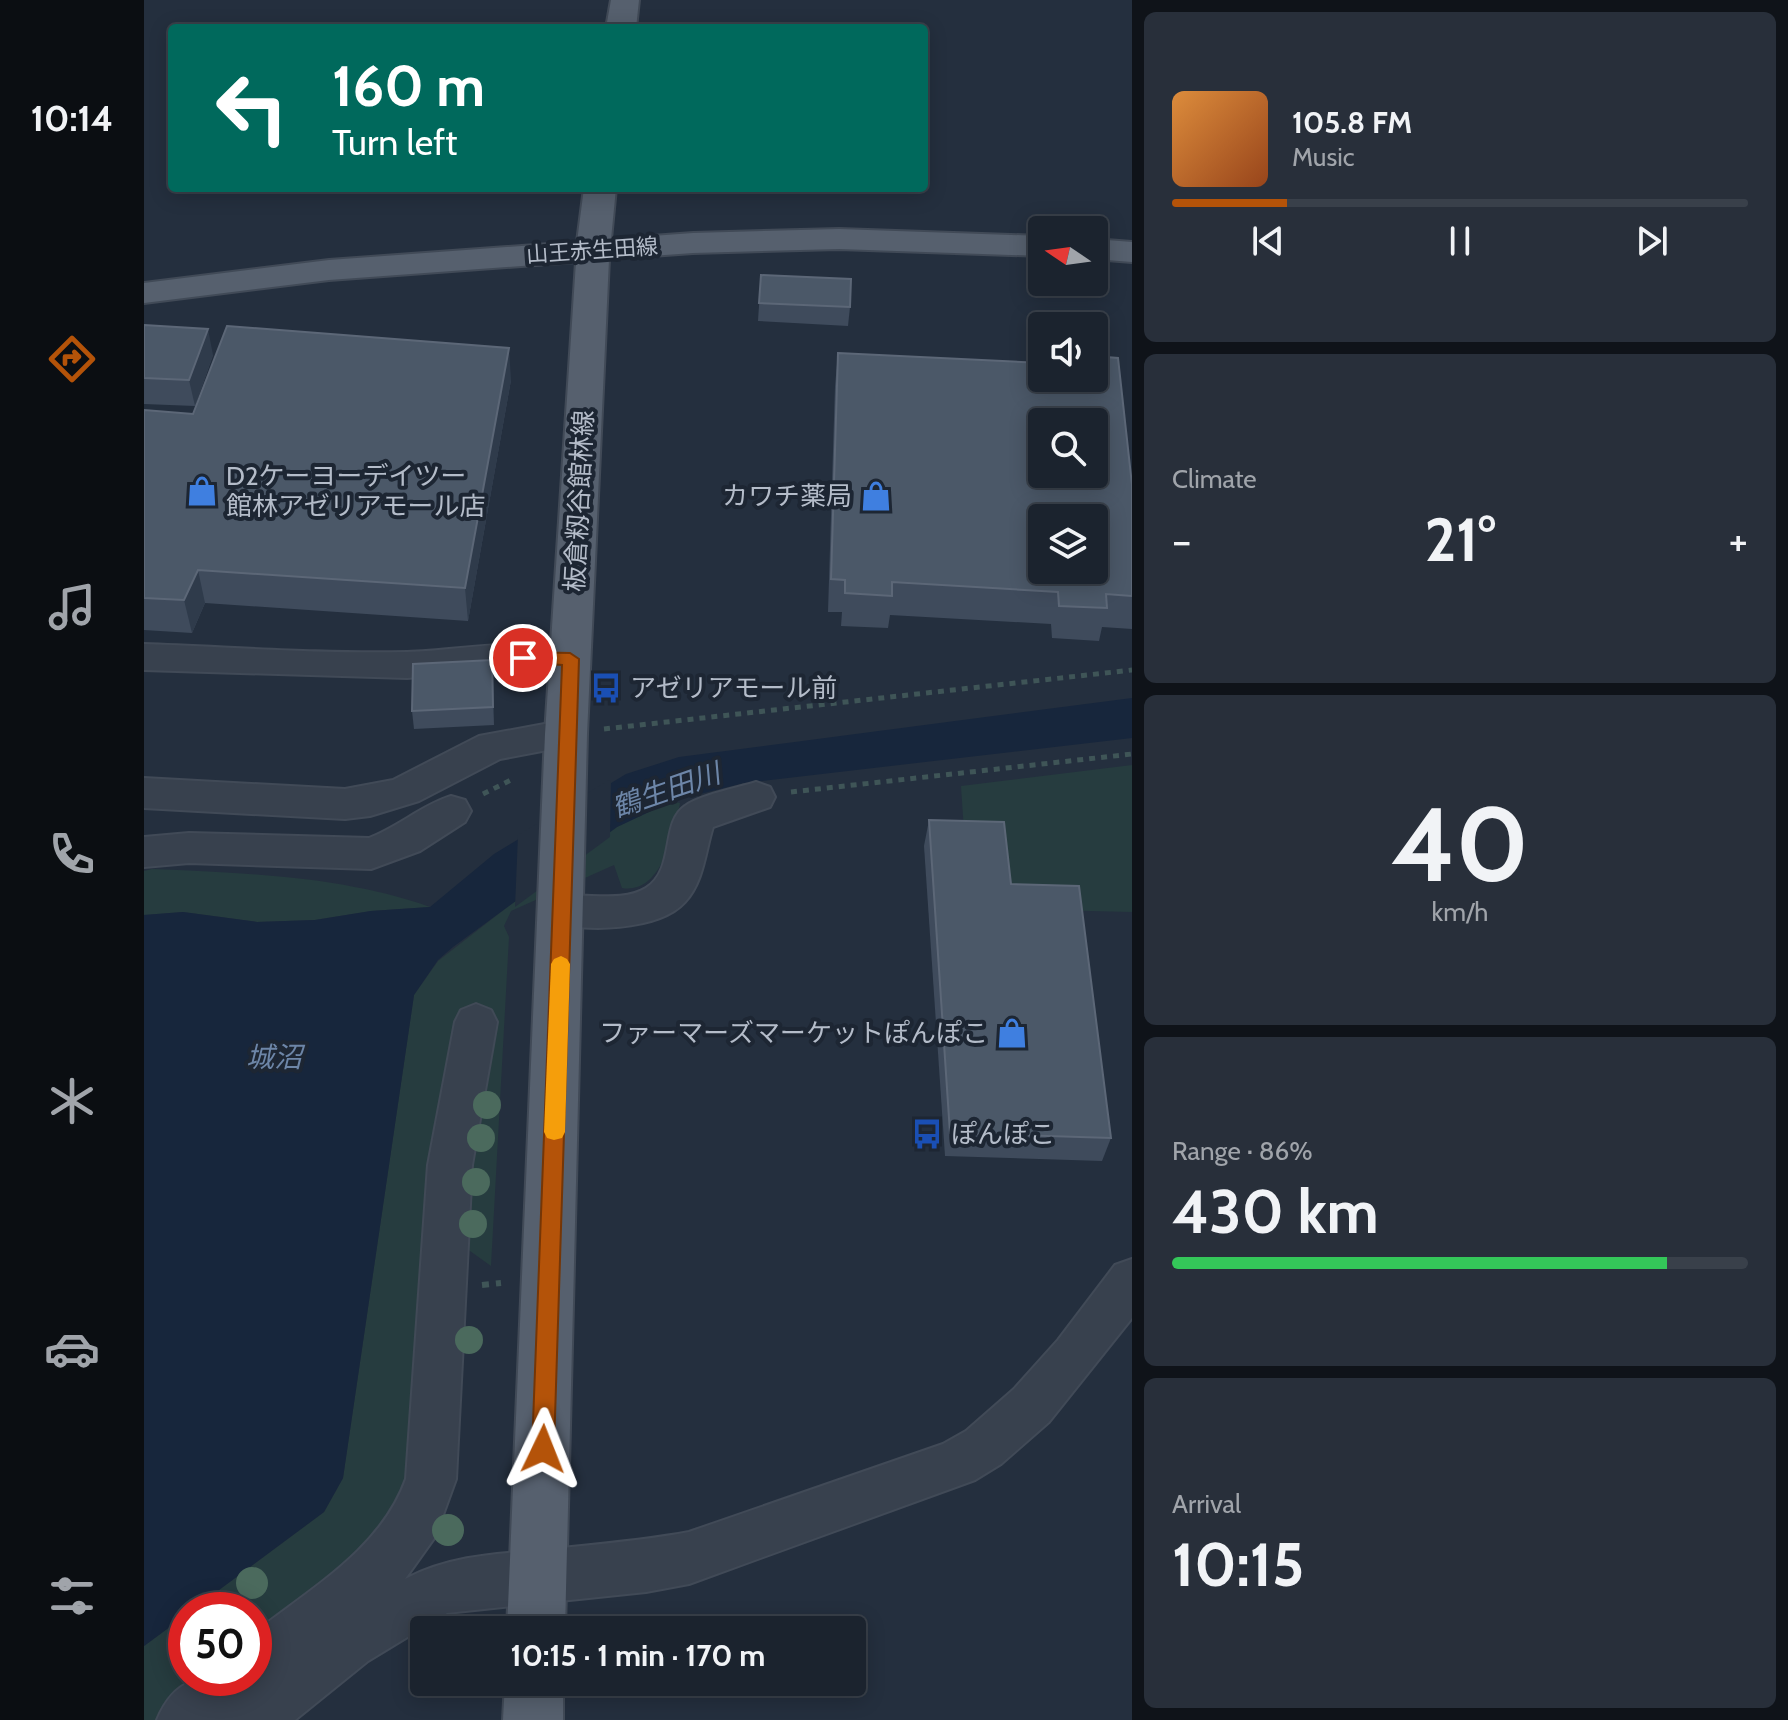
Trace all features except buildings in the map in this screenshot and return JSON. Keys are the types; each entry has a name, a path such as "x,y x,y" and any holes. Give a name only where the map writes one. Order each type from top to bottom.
{"main road":[{"path":"622,24 625,0"},
{"name":"板倉籾谷館林線","path":"537,1603 563,903 566,734 593,250 600,192"},
{"name":"山王赤生田線","path":"144,293 249,278 593,250 782,239 1028,246"},
{"path":"1108,250 1132,252"},
{"path":"533,1720 534,1696"}],"street":[{"path":"144,657 407,665 489,658 570,659"},
{"path":"144,793 345,804 370,801 405,791 492,746 566,734"},
{"path":"563,903 622,910 658,901 673,888 679,877 694,822 699,816 756,797"},
{"path":"144,852 189,848 371,854 406,840 451,811"},
{"path":"272,1652 386,1562 417,1519 431,1479 450,1165 476,1022"},
{"path":"251,1720 349,1642 441,1588 537,1603 646,1566 689,1558 957,1463 983,1450 1011,1427 1080,1349 1132,1280"},
{"path":"184,1720 215,1696"}],"path":[{"path":"566,734 1132,670"},
{"path":"756,797 1132,754"},
{"path":"451,811 518,776"}],"green space":[{"path":"1132,765 1132,912 1005,909 965,847 961,786"},
{"path":"672,801 680,803 664,859 647,882 636,888 622,888 614,865 511,911 504,926 509,937 491,1266 456,1241 416,1456 390,1538 272,1632 272,1592 216,1592 324,1512 343,1478 414,995 438,961 617,827"},
{"path":"152,869 328,882 430,907 371,911 315,920 257,922 183,912 144,915 144,871"},
{"path":"168,1628 168,1696 190,1696 160,1720 144,1720 144,1646"}],"water":[{"name":"城沼","path":"1132,698 1132,738 744,783 672,801 617,827 438,960 414,995 343,1478 324,1512 216,1592 168,1592 168,1628 144,1646 144,915 183,912 257,922 315,920 371,911 430,907 494,854 626,774 679,757"}],"pier":[{"path":"611,779 610,837 515,907 518,835"}],"slow traffic":[{"path":"554,1132 561,964"}],"place":[{"name":"D2ケーヨーデイツー 館林アゼリアモール店","path":"202,491"},
{"name":"カワチ薬局","path":"876,496"},
{"name":"アゼリアモール前","path":"606,688"},
{"name":"ファーマーズマーケットぽんぽこ","path":"1012,1033"},
{"name":"ぽんぽこ","path":"927,1134"}],"route":[{"path":"523,658 570,659 543,1449"}],"water label":[{"name":"鶴生田川","path":"666,790"}]}
